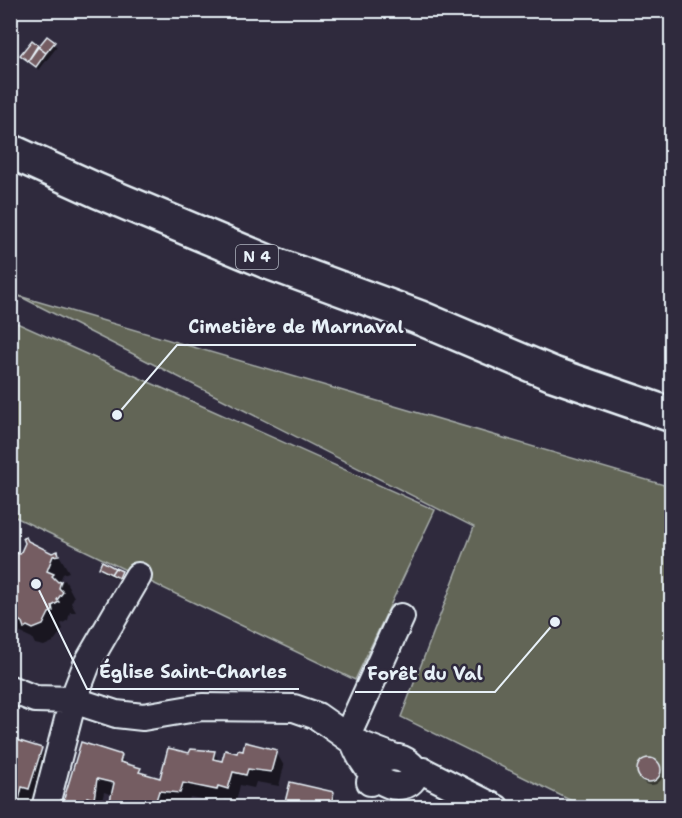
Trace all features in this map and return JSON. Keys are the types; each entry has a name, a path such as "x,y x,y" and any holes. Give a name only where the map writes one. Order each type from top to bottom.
{"highway":[{"name":"N 4","path":"10,151 98,191 268,262 418,316 553,374 672,416"},
{"name":"N 4","path":"418,316 558,355 672,394"}],"street":[{"path":"45,807 73,700 87,664 138,576"},
{"path":"401,617 351,739 379,796 394,801 407,784"},
{"path":"10,689 35,699 73,700 116,714 143,717 202,707 294,708 317,716 351,739 407,784"},
{"path":"379,796 376,764 421,792 454,786 496,807"}],"green space":[{"path":"19,296 671,487 671,807 584,807 401,717 474,527"},
{"path":"10,320 435,510 355,680 11,515"}],"building":[{"path":"47,36 55,42 46,53 38,47"},
{"path":"32,40 38,45 28,61 20,55"},
{"path":"38,47 46,53 36,67 28,61"},
{"path":"26,537 28,541 52,553 58,551 59,555 53,556 47,571 54,574 52,576 58,582 61,581 59,588 63,592 57,600 59,602 52,606 53,611 49,613 43,625 33,629 27,626 24,628 22,622 10,616 10,551 20,554 25,543 23,538"},
{"path":"102,561 115,568 111,574 99,568"},
{"path":"115,568 122,571 119,578 111,574"},
{"path":"10,738 42,748 29,789 22,787 17,808 10,806"},
{"path":"81,742 122,755 120,762 141,768 139,772 160,778 168,748 189,753 191,749 215,751 213,759 222,761 225,750 237,753 238,750 243,751 245,742 277,750 271,772 248,769 246,775 233,772 228,789 218,786 217,790 183,783 180,793 159,791 154,807 132,802 131,808 109,805 114,783 97,779 94,799 87,797 83,807 63,802"},
{"path":"644,758 654,758 661,765 661,775 654,782 644,782 637,775 637,765"},
{"path":"290,782 334,792 330,808 304,808 285,802"}],"place":[{"name":"Cimetière de Marnaval","path":"117,415"},
{"name":"Église Saint-Charles","path":"36,584"},
{"name":"Forêt du Val","path":"555,622"}]}
